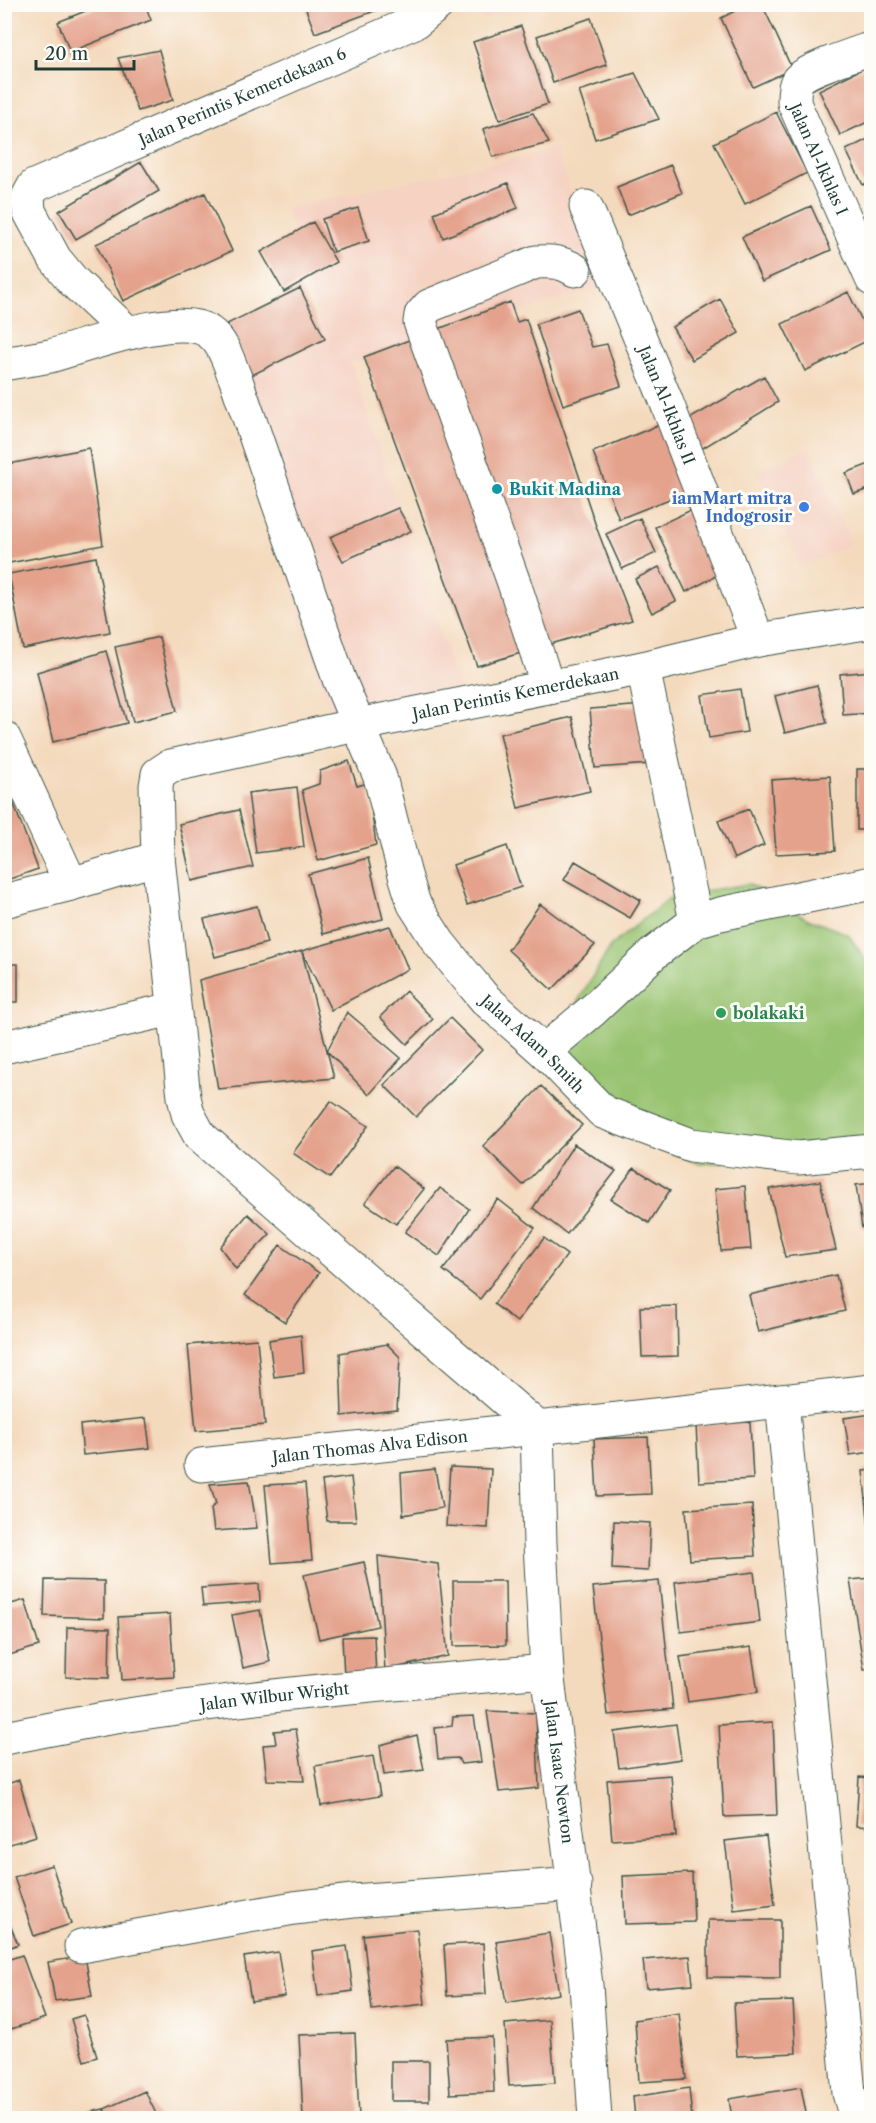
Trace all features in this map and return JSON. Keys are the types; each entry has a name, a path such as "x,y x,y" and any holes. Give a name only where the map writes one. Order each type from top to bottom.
{"street":[{"name":"Jalan Perintis Kemerdekaan 6","path":"128,333 73,281 55,259 29,211 28,197 34,186 417,21 438,4"},
{"name":"Jalan Al-Ikhlas I","path":"872,48 809,72 798,79 794,104 872,279"},
{"name":"Jalan Al-Ikhlas II","path":"586,207 665,398 758,640"},
{"path":"548,687 514,583 420,322 421,315 429,306 536,262 552,261 575,270"},
{"name":"Jalan Adam Smith","path":"4,364 50,356 128,333 188,324 209,332 223,348 236,380 339,679 380,777 414,904 439,944 485,999 544,1051 603,1112 691,1145 798,1158 872,1151"},
{"name":"Jalan Perintis Kemerdekaan","path":"158,858 156,786 158,774 170,766 357,724 643,668 758,640 872,622"},
{"path":"643,668 696,921"},
{"path":"4,738 71,884"},
{"path":"4,901 158,858 184,1097 188,1114 200,1136 537,1427"},
{"path":"544,1051 593,1010 653,954 696,921 720,914 872,884"},
{"path":"4,1047 173,1009"},
{"name":"Jalan Thomas Alva Edison","path":"201,1465 872,1391"},
{"path":"782,1401 849,2093 856,2118"},
{"name":"Jalan Isaac Newton","path":"537,1427 547,1671 586,1985 595,2118"},
{"name":"Jalan Wilbur Wright","path":"4,1738 103,1719 239,1700 547,1671"},
{"path":"81,1946 294,1908 353,1901 574,1884"}],"shaded area":[{"path":"481,4 538,4 538,5 482,20"},
{"path":"555,149 606,286 351,363 459,689 329,712 223,359 323,337 286,208"},
{"name":"iamMart mitra Indogrosir","path":"809,448 851,544 800,567 757,471"}],"green space":[{"name":"bolakaki","path":"749,884 808,919 848,934 867,962 871,962 871,1151 700,1164 610,1126 540,1064 611,946 672,896"}],"building":[{"path":"103,4 145,4 151,20 70,52 58,22"},
{"path":"304,4 391,4 391,5 315,33"},
{"path":"749,4 762,4 792,69 753,87 721,18"},
{"path":"591,18 607,65 553,83 537,36"},
{"path":"521,26 548,104 500,120 473,42"},
{"path":"159,50 173,100 138,111 118,58"},
{"path":"872,64 872,120 840,135 819,90"},
{"path":"635,73 659,119 595,139 579,91"},
{"path":"776,112 807,173 745,204 714,143"},
{"path":"533,113 549,143 493,157 483,129"},
{"path":"872,137 872,180 863,185 846,150"},
{"path":"141,162 159,191 76,239 59,211"},
{"path":"671,165 682,193 628,215 617,187"},
{"path":"508,183 518,208 443,238 434,213"},
{"path":"205,193 232,251 123,301 96,244"},
{"path":"811,206 831,250 762,281 742,237"},
{"path":"358,208 369,241 333,252 322,219"},
{"path":"313,222 336,262 284,292 261,252"},
{"path":"300,288 325,339 252,375 227,324"},
{"path":"848,292 871,339 805,371 782,324"},
{"path":"720,299 739,333 692,360 672,327"},
{"name":"Bukit Madina","path":"510,302 517,322 526,319 597,529 632,620 477,666 364,357"},
{"path":"578,309 592,347 607,344 621,386 563,405 536,324"},
{"path":"764,376 778,402 698,451 684,422"},
{"path":"661,424 687,492 619,519 593,452"},
{"path":"89,448 103,545 4,564 4,465"},
{"path":"872,463 872,488 854,494 846,473"},
{"path":"398,508 411,531 343,561 330,537"},
{"path":"691,510 716,576 686,592 655,527"},
{"path":"640,518 656,553 622,569 606,534"},
{"path":"96,557 110,632 23,649 9,574"},
{"path":"659,567 676,601 652,613 635,579"},
{"path":"159,637 177,711 133,722 115,647"},
{"path":"106,651 127,723 53,742 37,672"},
{"path":"872,671 872,713 843,715 840,674"},
{"path":"817,685 827,723 785,733 775,696"},
{"path":"740,689 747,732 709,738 702,695"},
{"path":"646,705 651,764 595,768 590,709"},
{"path":"572,717 590,791 518,808 500,734"},
{"path":"349,761 357,786 368,783 376,845 318,861 302,790 319,784 320,771"},
{"path":"857,769 872,769 872,830 857,830"},
{"path":"830,776 835,851 776,854 771,780"},
{"path":"4,778 38,869 4,881"},
{"path":"297,787 304,847 256,853 248,793"},
{"path":"749,809 764,845 734,859 718,821"},
{"path":"239,810 253,867 192,881 179,824"},
{"path":"507,846 521,887 467,905 453,865"},
{"path":"368,858 383,919 323,934 308,874"},
{"path":"575,861 641,900 630,918 564,880"},
{"path":"540,904 595,945 552,990 508,950"},
{"path":"257,906 267,943 215,957 204,919"},
{"path":"390,926 408,969 331,1010 302,952 334,1078 218,1089 199,980"},
{"path":"4,964 18,964 18,1002 4,1002"},
{"path":"406,991 433,1019 407,1044 380,1017"},
{"path":"347,1012 401,1058 369,1095 327,1051"},
{"path":"450,1018 482,1050 416,1117 384,1085"},
{"path":"541,1086 582,1125 523,1185 483,1146"},
{"path":"331,1101 368,1126 330,1178 293,1153"},
{"path":"574,1144 616,1171 567,1234 533,1208"},
{"path":"394,1166 424,1189 396,1224 365,1203"},
{"path":"634,1168 670,1190 649,1223 611,1199"},
{"path":"820,1181 836,1250 785,1257 769,1189"},
{"path":"872,1183 872,1227 862,1228 856,1185"},
{"path":"745,1186 751,1249 721,1251 715,1189"},
{"path":"440,1188 469,1209 439,1256 405,1232"},
{"path":"498,1199 535,1228 480,1299 443,1270"},
{"path":"248,1214 270,1234 236,1269 220,1247"},
{"path":"544,1238 567,1255 517,1322 494,1304"},
{"path":"280,1245 319,1273 285,1322 245,1295"},
{"path":"836,1275 845,1311 758,1332 749,1295"},
{"path":"677,1306 678,1356 642,1357 640,1307"},
{"path":"301,1335 304,1373 274,1377 269,1340"},
{"path":"257,1339 265,1425 196,1431 188,1345"},
{"path":"387,1344 400,1357 397,1410 342,1416 340,1353"},
{"path":"872,1414 872,1452 850,1455 844,1418"},
{"path":"146,1418 150,1448 83,1455 80,1425"},
{"path":"750,1422 753,1479 699,1482 696,1425"},
{"path":"648,1437 651,1494 597,1496 594,1439"},
{"path":"450,1467 491,1469 488,1528 446,1526"},
{"path":"435,1469 442,1508 403,1515 401,1473"},
{"path":"872,1470 872,1538 870,1538 863,1471"},
{"path":"351,1477 356,1521 327,1521 322,1481"},
{"path":"249,1481 257,1528 214,1531 211,1508 216,1504 210,1484"},
{"path":"305,1483 312,1560 272,1563 265,1485"},
{"path":"752,1505 755,1556 690,1560 686,1509"},
{"path":"614,1521 650,1523 648,1571 612,1569"},
{"path":"378,1556 438,1564 448,1656 385,1670"},
{"path":"364,1562 378,1626 319,1639 304,1575"},
{"path":"754,1572 760,1622 681,1632 675,1582"},
{"path":"872,1578 872,1669 864,1670 850,1580"},
{"path":"45,1580 104,1581 104,1618 44,1616"},
{"path":"453,1581 505,1581 506,1645 454,1646"},
{"path":"659,1581 673,1709 608,1715 593,1587"},
{"path":"259,1584 260,1602 203,1606 201,1588"},
{"path":"25,1600 39,1646 6,1656 4,1606"},
{"path":"260,1610 270,1662 243,1668 232,1615"},
{"path":"170,1614 174,1677 122,1680 118,1617"},
{"path":"67,1627 110,1628 109,1678 66,1677"},
{"path":"374,1636 376,1675 344,1676 342,1637"},
{"path":"751,1647 758,1692 688,1702 680,1657"},
{"path":"487,1711 536,1713 539,1788 499,1792"},
{"path":"474,1716 481,1762 461,1764 458,1758 438,1759 435,1728 452,1726 453,1717"},
{"path":"773,1722 777,1815 724,1817 719,1725"},
{"path":"676,1724 681,1759 619,1768 614,1732"},
{"path":"296,1729 304,1781 267,1780 263,1745 276,1744 274,1731"},
{"path":"417,1735 424,1770 384,1775 380,1745"},
{"path":"373,1756 380,1796 321,1806 315,1766"},
{"path":"671,1775 676,1836 612,1840 607,1780"},
{"path":"859,1777 872,1778 872,1827 856,1826"},
{"path":"19,1780 36,1836 4,1846 4,1785"},
{"path":"766,1836 775,1905 734,1910 725,1841"},
{"path":"52,1865 71,1924 34,1936 14,1877"},
{"path":"692,1873 694,1922 625,1924 623,1876"},
{"path":"5,1913 18,1944 5,1950"},
{"path":"708,1920 780,1920 780,1978 708,1977"},
{"path":"417,1929 425,2004 372,2010 363,1935"},
{"path":"549,1933 559,1994 506,2003 496,1941"},
{"path":"483,1943 486,1994 447,1996 444,1945"},
{"path":"347,1946 353,1991 318,1996 312,1951"},
{"path":"278,1952 285,1996 251,2001 244,1957"},
{"path":"22,1955 45,2018 11,2029 4,2012 4,1961"},
{"path":"85,1956 92,1996 55,2001 48,1962"},
{"path":"690,1956 693,1984 646,1988 643,1960"},
{"path":"793,2001 796,2053 737,2056 734,2003"},
{"path":"679,2013 686,2079 639,2082 635,2020"},
{"path":"84,2015 97,2057 84,2061 71,2019"},
{"path":"550,2020 555,2083 509,2086 505,2024"},
{"path":"355,2033 359,2118 303,2118 299,2035"},
{"path":"492,2037 494,2092 450,2094 446,2039"},
{"path":"391,2061 429,2061 429,2101 391,2101"},
{"path":"801,2087 807,2118 732,2118 729,2099"},
{"path":"689,2088 692,2118 635,2118 633,2097"},
{"path":"145,2091 158,2118 109,2118 104,2109"},
{"path":"104,2109 106,2118 82,2118 81,2114"}],"place":[{"name":"Bukit Madina","path":"497,489"},
{"name":"iamMart mitra Indogrosir","path":"804,507"},
{"name":"bolakaki","path":"721,1013"}]}
